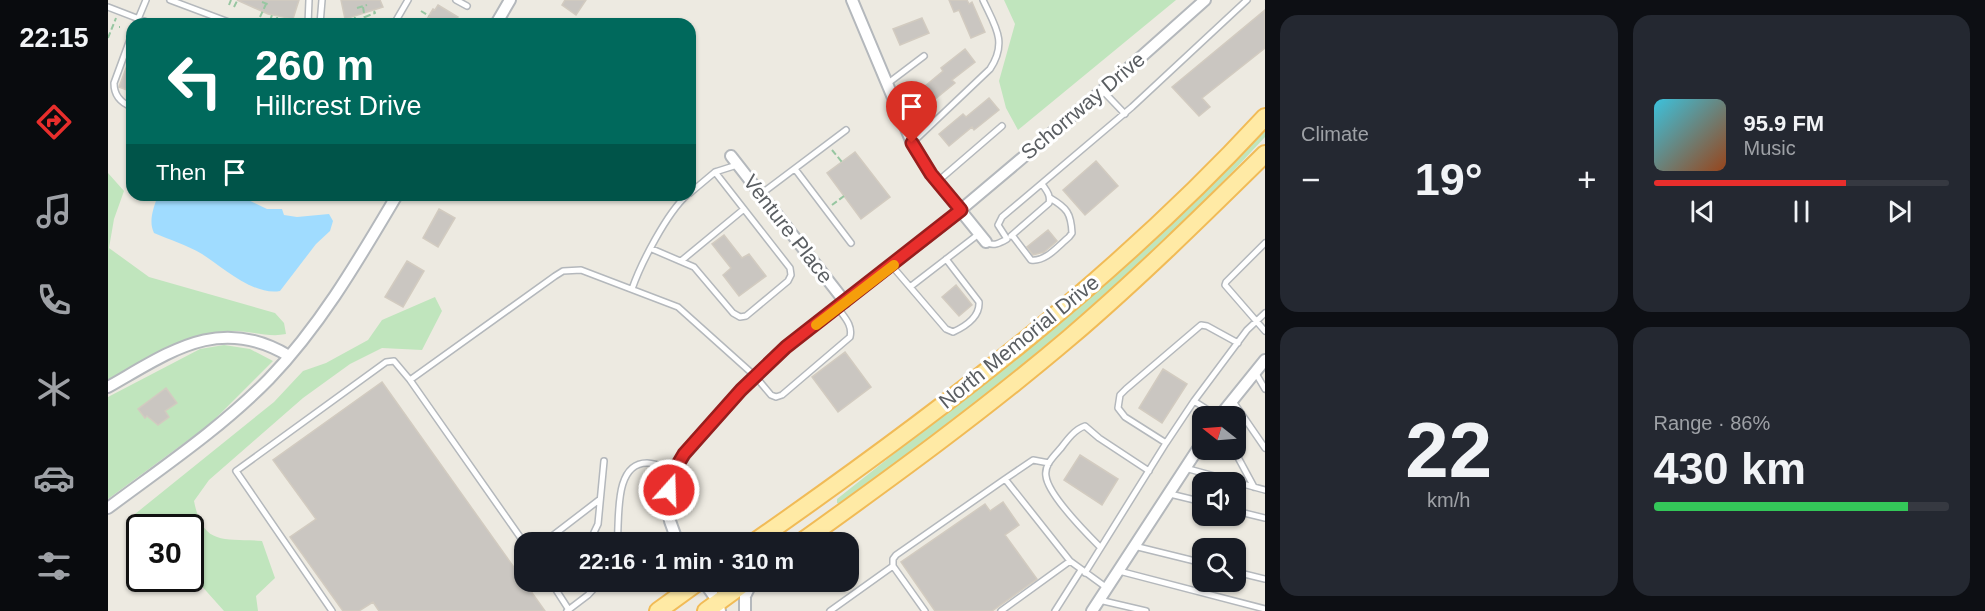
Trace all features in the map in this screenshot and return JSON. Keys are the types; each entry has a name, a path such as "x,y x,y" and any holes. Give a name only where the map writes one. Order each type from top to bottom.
{"main road":[{"name":"North Memorial Drive","path":"769,532 837,485 1053,318 1151,230 1265,117"},
{"name":"North Memorial Drive","path":"815,532 960,426 1070,338 1185,233 1265,154"},
{"path":"658,611 684,592"},
{"path":"718,609 736,592"}],"street":[{"path":"500,18 510,0"},
{"path":"852,0 912,143 937,182 983,237"},
{"name":"Schorrway Drive","path":"674,471 692,445 755,376 786,347 961,210 1205,0"},
{"name":"Venture Place","path":"734,161 761,194 841,305"},
{"path":"108,508 235,411 270,378 328,304 393,201"},
{"path":"108,387 188,344 207,339 246,339 275,347 289,356"},
{"path":"1227,406 1265,360"},
{"path":"1092,611 1192,457"},
{"path":"674,471 667,506 674,532"},
{"path":"710,592 718,609"},
{"path":"745,611 748,592"}],"lane":[{"path":"138,18 146,0"},
{"path":"170,0 218,18"},
{"path":"308,18 309,0"},
{"path":"320,18 322,0"},
{"path":"398,18 408,0"},
{"path":"456,0 467,6"},
{"path":"912,143 990,69 995,61 1000,39 983,0"},
{"path":"1042,184 1050,198 1064,206 1070,217 1072,233 1043,259 1036,261 1031,260 998,225 1002,217 1125,114 1247,0"},
{"path":"108,7 131,18"},
{"path":"126,50 114,83 114,90 118,98 126,105"},
{"path":"887,84 924,56"},
{"path":"1102,90 1125,114"},
{"path":"937,182 1002,126"},
{"path":"761,194 846,130"},
{"path":"696,188 734,161"},
{"path":"795,169 851,243"},
{"path":"651,249 699,271 733,314 740,317 746,316 791,278 790,268 716,172"},
{"path":"910,287 941,261 983,237 990,245 997,245 1010,237 1044,208 1050,198"},
{"path":"633,289 637,275 651,249 673,212 683,201"},
{"path":"681,261 744,209"},
{"path":"1265,243 1225,285 1265,331"},
{"path":"892,266 946,329 954,332 975,317 980,309 980,302 946,259"},
{"path":"410,380 564,271 581,270 678,307 755,376 771,395 776,397 782,395 850,337 852,331 841,305"},
{"path":"1055,611 1100,547 1194,401 1238,343 1256,321 1265,314"},
{"path":"1166,443 1125,417 1118,408 1120,395 1201,325 1238,343"},
{"path":"332,611 236,471 386,362 394,361 410,380 517,532"},
{"path":"1254,372 1265,389"},
{"path":"1231,400 1265,448"},
{"path":"1194,401 1202,406"},
{"path":"1100,547 1077,524 1052,490 1046,477 1049,463 1066,441 1085,426 1149,471"},
{"path":"925,611 893,566 892,559 1033,460 1049,463"},
{"path":"1239,460 1254,487"},
{"path":"595,532 598,524 604,461"},
{"path":"618,532 622,486 626,474 636,465 647,463 674,471"},
{"path":"1184,468 1265,490"},
{"path":"1005,479 1070,561 1107,588"},
{"path":"1168,493 1192,499"},
{"path":"557,532 599,500"},
{"path":"1246,513 1265,518"},
{"path":"1134,546 1192,560"},
{"path":"1001,611 1070,561"},
{"path":"830,611 893,566"},
{"path":"1119,571 1265,609"},
{"path":"1246,574 1265,579"},
{"path":"557,592 568,611 591,592"},
{"path":"1099,600 1146,611"}],"path":[{"path":"229,5 231,0"},
{"path":"234,7 237,1"},
{"path":"260,17 264,3 270,5"},
{"path":"357,8 367,5"},
{"path":"363,7 365,17 375,13 374,11"},
{"path":"420,11 429,16"},
{"path":"108,38 115,18 122,20"},
{"path":"837,156 842,162"},
{"path":"838,201 844,196"}],"green space":[{"path":"1004,0 1176,0 1018,130 1006,108 999,81 1015,24"},
{"path":"1265,126 1265,137 1217,188 1115,285 953,420 840,504 837,503 837,499 939,418"},
{"path":"108,173 124,191 114,219 109,248 149,277 275,313 284,323 286,334 231,331 198,337 167,350 108,384"},
{"path":"435,297 442,311 422,350 382,348 350,364 303,398 209,480 194,501 197,514 135,514 274,402 303,371 326,363 368,340 382,320"},
{"path":"224,345 250,349 273,361 210,424 108,499 108,397 200,349"},
{"path":"204,527 217,537 262,541 275,578 256,596 258,611 224,611 204,589"}],"water":[{"path":"156,201 250,201 267,209 282,209 284,215 297,217 329,214 333,221 330,231 316,244 280,291 270,291 249,285 202,254 154,233 153,209"}],"building":[{"path":"237,0 299,0 293,18 268,14"},
{"path":"341,0 380,0 383,7 348,18 345,18"},
{"path":"565,0 586,0 576,15 562,5"},
{"path":"949,0 967,0 969,4 972,2 985,32 971,38 959,10 954,12"},
{"path":"438,5 458,17 428,18 433,9 435,10"},
{"path":"1265,10 1265,48 1202,98 1210,107 1199,116 1172,87"},
{"path":"922,18 929,33 900,45 893,29"},
{"path":"965,49 975,62 952,80 955,83 929,104 919,91 943,71 941,68"},
{"path":"126,68 126,90 119,87"},
{"path":"989,98 999,110 974,130 972,127 949,146 939,134 963,114 966,117"},
{"path":"855,152 890,197 861,219 827,173"},
{"path":"1096,161 1118,186 1085,215 1063,190"},
{"path":"439,209 455,218 438,247 423,238"},
{"path":"1048,230 1057,241 1044,252 1033,255 1027,247"},
{"path":"724,235 742,258 749,254 766,276 739,296 723,275 731,268 712,244"},
{"path":"407,261 424,271 403,307 385,297"},
{"path":"956,285 972,305 959,316 942,297"},
{"path":"845,352 871,387 838,412 812,377"},
{"path":"1163,369 1187,384 1162,423 1139,408"},
{"path":"382,382 514,567 514,592 531,592 545,611 379,611 373,602 359,611 343,611 290,537 316,519 273,460"},
{"path":"166,388 177,403 165,411 169,417 158,425 147,416 145,418 138,409"},
{"path":"1080,455 1118,479 1102,505 1064,480"},
{"path":"1003,502 1019,525 1005,535 1037,579 992,611 935,611 901,562 985,504 990,511"}],"slow traffic":[{"path":"816,325 894,265"}],"route":[{"path":"669,490 674,471 684,454 764,367 786,347 961,210 931,174 912,143"}]}
